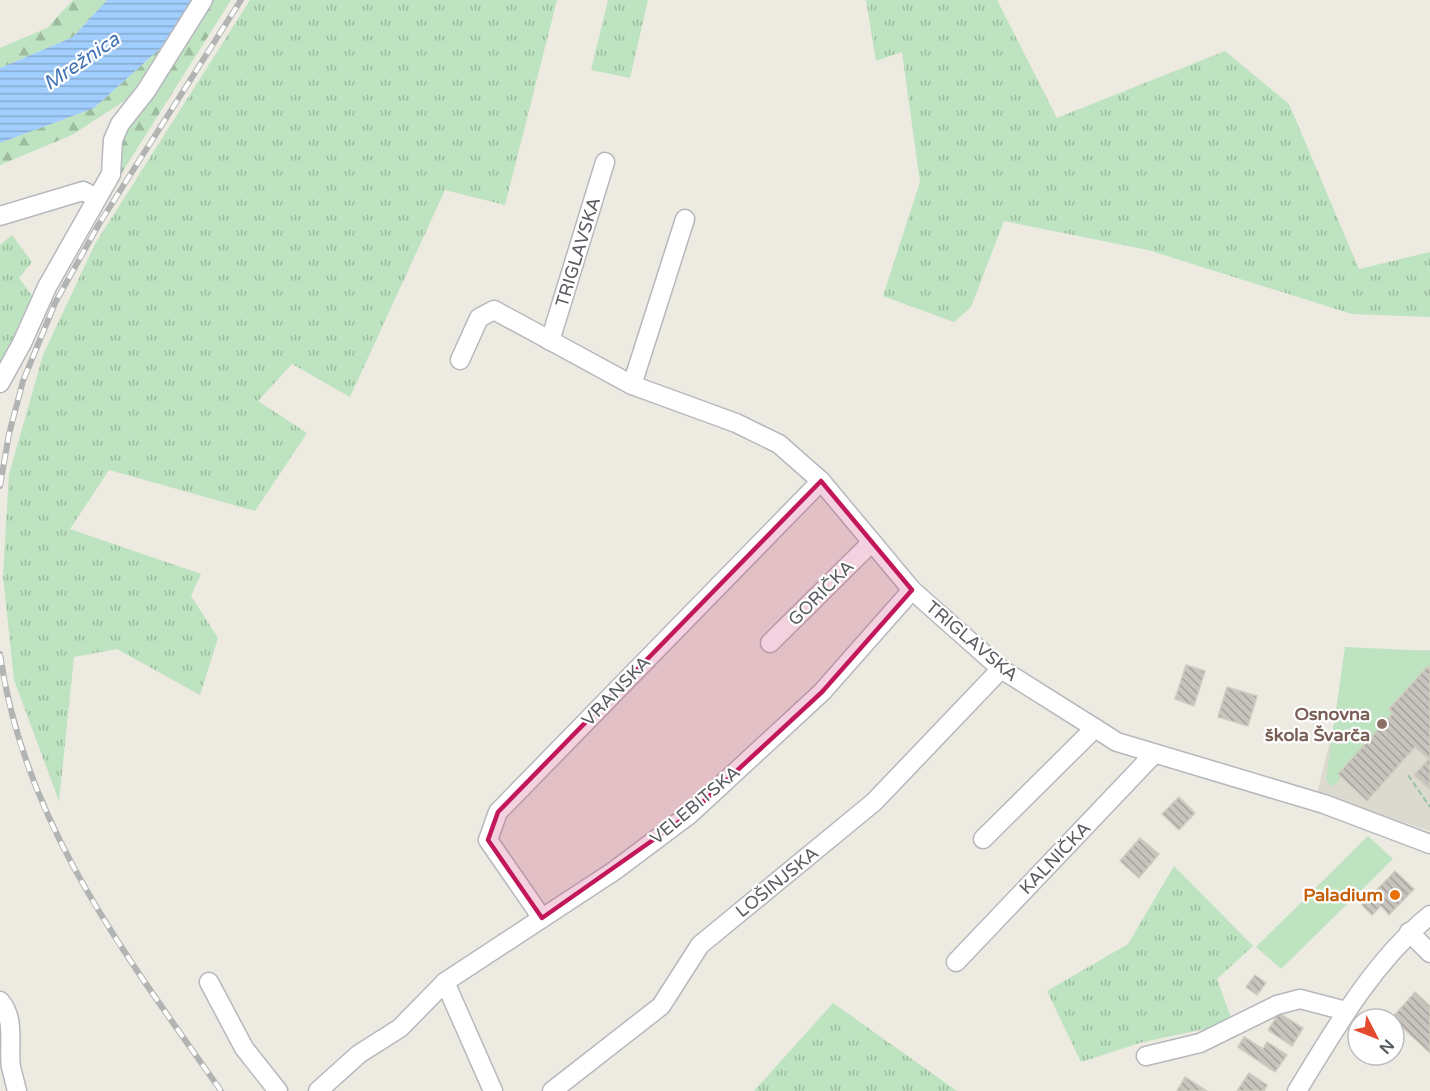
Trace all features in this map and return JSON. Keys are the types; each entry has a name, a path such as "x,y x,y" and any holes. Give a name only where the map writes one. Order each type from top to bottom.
{"street":[{"path":"0,383 22,343 47,287 111,174 113,140 120,124 146,91 203,0"},
{"name":"TRIGLAVSKA","path":"550,342 605,162"},
{"path":"0,216 83,191 97,198"},
{"path":"632,385 685,219"},
{"name":"TRIGLAVSKA","path":"460,360 479,318 494,309 550,342 632,385 736,423 780,444 821,481 912,590 1001,669 1117,742 1324,804 1430,844"},
{"name":"VRANSKA","path":"542,918 488,840 498,812 821,481"},
{"name":"GORIČKA","path":"770,644 872,542"},
{"name":"VELEBITSKA","path":"318,1091 358,1054 400,1029 446,982 614,871 690,814 822,692 912,590"},
{"name":"LOŠINJSKA","path":"552,1091 661,1006 700,945 874,802 1001,669"},
{"path":"983,839 1095,728"},
{"name":"KALNIČKA","path":"956,962 1155,754"},
{"path":"1349,1007 1410,932 1430,915"},
{"path":"1410,932 1430,953"},
{"path":"209,982 244,1048 278,1091"},
{"path":"446,982 493,1091"},
{"path":"1146,1056 1200,1043 1277,1005 1300,999 1346,1011 1297,1091"},
{"path":"0,1001 6,1008 9,1021 11,1066 17,1091"}],"path":[{"path":"1408,775 1430,807"}],"highlighted area":[{"path":"821,481 912,590 822,692 690,814 542,918 488,840 498,812"}],"shaded area":[{"name":"Osnovna škola Švarča","path":"1430,650 1430,831 1317,794 1351,654"}],"green space":[{"path":"73,0 107,0 73,37 0,68 0,48 47,28"},
{"path":"194,0 231,0 116,182 120,137 138,92 72,135 0,165 0,143 94,108 164,45"},
{"path":"250,0 557,0 505,205 445,190 350,397 292,364 258,401 307,433 255,511 109,470 70,529 201,574 191,596 218,638 200,695 117,649 74,657 59,801 14,680 3,576 9,474 43,355 95,244"},
{"path":"608,0 648,0 630,78 591,70"},
{"path":"866,0 997,0 1057,118 1225,51 1289,104 1359,269 1430,252 1430,317 1352,314 1148,250 1004,221 971,307 954,322 883,296 920,182 902,52 876,61"},
{"path":"12,235 32,262 19,278 36,301 0,370 0,245"},
{"path":"1345,647 1430,651 1430,668 1427,666 1389,708 1393,713 1338,774 1341,777 1333,787 1326,780"},
{"path":"1368,836 1393,859 1281,969 1256,947"},
{"path":"1174,866 1253,946 1217,979 1233,1023 1143,1042 1081,1062 1047,991 1128,944"},
{"path":"833,1003 957,1091 754,1091"}],"water":[{"name":"Mrežnica","path":"107,0 193,0 164,45 94,108 0,143 0,68 73,37"}],"building":[{"path":"1186,665 1205,671 1194,706 1175,699"},
{"path":"1428,666 1430,668 1430,789 1414,775 1429,759 1415,747 1367,801 1338,774 1393,713 1389,709"},
{"path":"1227,687 1257,696 1248,726 1218,717"},
{"path":"1179,797 1195,813 1179,830 1162,814"},
{"path":"1140,838 1159,854 1139,878 1120,861"},
{"path":"1395,871 1414,889 1389,915 1381,906 1372,915 1362,905"},
{"path":"1255,975 1266,983 1257,995 1246,987"},
{"path":"1415,992 1430,1006 1430,1053 1406,1031 1406,1007 1402,1007"},
{"path":"1279,1013 1303,1028 1292,1046 1268,1030"},
{"path":"1244,1037 1263,1049 1267,1042 1287,1055 1275,1072 1238,1047"},
{"path":"1249,1073 1267,1085 1264,1091 1237,1091"},
{"path":"1185,1077 1207,1091 1177,1091"}],"railway":[{"path":"0,486 9,434 23,381 55,303 99,224 241,0"},
{"path":"0,654 12,716 31,775 55,831 115,937 221,1091"}],"place":[{"name":"Osnovna škola Švarča","path":"1382,724"},
{"name":"Paladium","path":"1395,895"}]}
